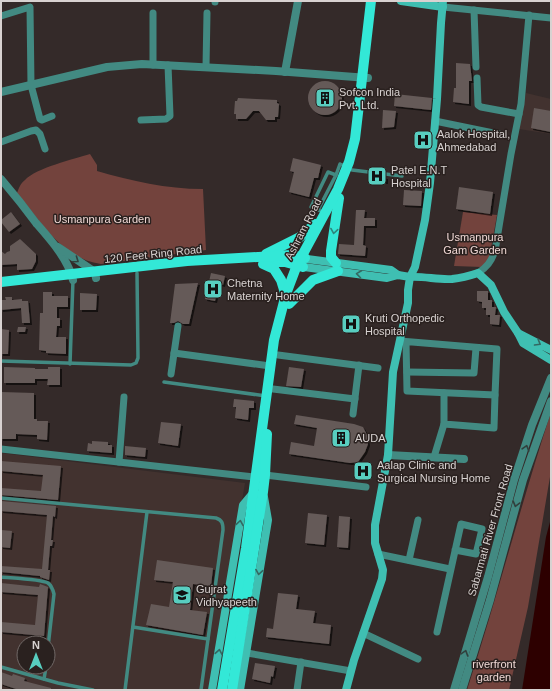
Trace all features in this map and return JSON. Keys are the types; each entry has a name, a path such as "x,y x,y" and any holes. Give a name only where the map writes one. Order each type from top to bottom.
{"main road":[{"name":"Ashram Road","path":"259,492 265,474 270,366 274,340 287,300 321,214 338,189 361,140 371,1"},
{"name":"Ashram Road","path":"365,78 378,1"},
{"path":"346,690 363,633 382,579 383,570 375,543 376,524 388,455 393,372 403,342 410,277 415,267 425,220 435,121 443,4 401,1"},
{"name":"Ashram Road","path":"302,262 343,192 349,168"},
{"path":"337,267 331,257 331,251 339,198"},
{"path":"321,214 300,237 260,260 274,269 280,280 287,300 313,280 337,267"},
{"name":"120 Feet Ring Road","path":"1,282 137,273 260,260 291,255 302,262"},
{"name":"120 Feet Ring Road","path":"95,275 187,261 260,260"},
{"path":"302,262 337,267 391,270 398,275 410,277 420,276 451,279 464,278 478,273 491,284 504,312 523,343 551,360"},
{"name":"120 Feet Ring Road","path":"1,287 72,277"},
{"name":"Ashram Road","path":"259,492 254,477 269,392 278,355 287,300"},
{"path":"518,333 551,350"},
{"path":"222,690 259,492"},
{"path":"240,690 268,520 259,492"},
{"path":"212,690 243,505 259,492"},
{"path":"232,690 255,515"}],"street":[{"path":"285,72 298,1"},
{"path":"1,16 31,4 31,85 40,119 42,120 52,116"},
{"path":"443,4 474,10 551,18"},
{"path":"474,10 476,67"},
{"path":"153,65 154,13"},
{"path":"206,67 207,13"},
{"path":"478,273 487,267 495,251 522,93 529,16"},
{"path":"1,92 107,67 153,65 206,67 365,78"},
{"path":"141,120 166,119 170,116 168,65"},
{"path":"477,78 478,105 518,114"},
{"path":"435,121 503,135"},
{"path":"1,142 36,130 40,134 45,149"},
{"path":"1,179 53,243 72,277"},
{"path":"53,243 95,275"},
{"path":"171,374 178,326"},
{"path":"444,424 494,428 497,350 403,342 407,372 407,391 495,395"},
{"path":"407,372 474,373 476,348"},
{"path":"174,353 270,366"},
{"path":"278,355 378,368"},
{"path":"353,414 359,365"},
{"name":"Sabarmati River Front Road","path":"454,690 488,577 514,480 532,425 551,378"},
{"path":"269,392 355,399"},
{"path":"434,457 444,424 444,393"},
{"path":"119,462 124,397"},
{"path":"462,690 490,600 523,480 551,401"},
{"path":"1,449 254,477"},
{"path":"388,455 464,459"},
{"path":"265,474 366,487"},
{"path":"410,560 418,520"},
{"path":"436,632 461,524 482,529 476,554 455,550"},
{"path":"378,554 450,569"},
{"path":"363,633 418,659"},
{"path":"247,653 351,671"},
{"path":"297,690 301,662"}],"lane":[{"path":"336,175 328,172 311,207 321,214 336,175 340,164 349,168 402,176"},
{"path":"1,361 131,365 136,363 138,358 137,273"},
{"path":"70,364 72,277"},
{"path":"164,382 269,392"},
{"path":"1,498 216,518 221,520 223,524 201,690"},
{"path":"125,690 147,512"},
{"path":"1,578 48,583 54,594 49,635"},
{"path":"133,627 208,639"},
{"path":"1,667 44,679 93,690"},
{"path":"44,679 45,675"}],"shaded area":[{"path":"526,93 551,99 551,134 519,129"},
{"path":"1,453 245,483 210,690 1,690"},
{"path":"551,518 551,690 522,690 546,537"}],"green space":[{"name":"Usmanpura Garden","path":"90,154 97,165 97,171 149,184 176,188 203,189 206,250 101,264 87,261 75,255 63,246 43,226 17,193 23,182 30,176 56,164"},
{"name":"Usmanpura Gam Garden","path":"463,212 497,215 489,260 482,267 454,266"},
{"name":"riverfront garden","path":"551,412 551,471 528,607 509,690 467,690 489,621 529,481"}],"building":[{"path":"456,63 470,64 472,81 469,81 469,104 453,102 454,88 456,88"},
{"name":"Sofcon India Pvt. Ltd.","path":"322,81 328,81 332,82 339,88 342,98 341,105 335,112 328,115 322,115 318,114 311,108 308,101 308,95 309,91 315,84"},
{"path":"395,94 432,98 431,110 394,106"},
{"path":"238,98 277,100 277,103 279,104 278,117 275,117 275,120 266,120 259,111 253,111 246,119 236,119 236,114 234,114 235,101 237,101"},
{"path":"534,108 551,111 551,132 531,128"},
{"path":"383,110 396,111 394,127 382,128"},
{"path":"418,133 429,135 427,148 416,147"},
{"path":"293,158 321,165 318,178 314,178 309,197 289,192 294,172 290,171"},
{"path":"373,176 386,177 386,182 373,182"},
{"path":"459,187 493,192 490,214 456,209"},
{"path":"404,190 422,191 421,206 403,205"},
{"path":"356,210 365,210 364,218 375,218 375,226 364,226 363,245 366,246 365,256 338,254 339,244 354,245"},
{"path":"11,212 20,224 9,232 1,220"},
{"path":"20,239 36,254 36,261 32,269 17,270 17,264 1,265 1,251 5,254 10,251 10,246"},
{"path":"211,273 225,276 223,285 219,284 215,301 205,299"},
{"path":"198,283 189,324 183,324 178,321 170,323 175,284"},
{"path":"477,291 488,291 488,300 492,300 492,307 496,307 495,315 500,315 499,325 490,324 490,315 486,315 486,308 482,308 482,302 477,301"},
{"path":"43,292 52,292 52,296 68,296 68,307 57,307 57,318 60,318 60,326 57,326 56,337 66,337 66,354 46,353 46,351 39,350 40,313 43,313"},
{"path":"80,293 97,294 96,310 80,310"},
{"path":"5,297 12,297 12,300 22,299 22,301 28,301 30,323 22,323 21,308 1,310 1,300 6,300"},
{"path":"346,319 356,319 356,327 354,327 354,332 346,332"},
{"path":"18,327 26,327 25,332 17,332"},
{"path":"1,329 9,330 8,354 1,354"},
{"path":"4,367 48,369 48,367 60,367 60,385 47,385 48,379 35,379 35,383 4,383"},
{"path":"289,367 304,369 301,387 286,386"},
{"path":"1,392 34,393 34,419 37,419 37,421 48,421 47,440 37,439 37,435 16,434 16,439 1,439"},
{"path":"234,399 254,401 254,408 249,408 248,420 235,418 236,407 233,407"},
{"name":"AUDA","path":"296,415 354,424 363,427 367,435 368,444 365,452 358,462 350,463 289,454 291,442 314,446 317,428 294,424"},
{"path":"161,422 181,424 178,446 158,443"},
{"path":"92,441 108,442 108,445 112,445 112,453 87,451 88,443 92,444"},
{"path":"125,446 146,448 145,457 125,455"},
{"path":"1,461 61,466 58,500 1,495 1,488 41,491 43,475 1,471"},
{"path":"358,462 370,463 370,476 357,475"},
{"path":"1,501 56,506 55,517 53,516 51,540 53,540 52,546 50,546 48,570 50,570 49,580 40,576 1,572 1,566 42,569 47,515 1,511"},
{"path":"308,513 327,515 324,545 305,543"},
{"path":"339,516 350,517 348,548 337,547"},
{"path":"1,530 12,531 10,548 1,547"},
{"name":"Gujrat Vidhyapeeth","path":"157,560 213,568 211,586 193,584 190,610 207,612 203,635 146,625 151,604 169,607 173,582 154,580"},
{"path":"1,583 39,587 40,584 48,587 44,635 1,632 1,622 35,625 38,595 1,592"},
{"path":"278,593 298,595 296,609 315,611 313,623 331,625 329,644 266,637 267,628 273,629"},
{"path":"255,663 275,666 270,683 252,679"},
{"path":"1,672 12,676 13,674 25,678 24,681 51,688 51,690 19,690 1,684"}],"place":[{"name":"Sofcon India Pvt. Ltd.","path":"325,98"},
{"name":"Aalok Hospital, Ahmedabad","path":"423,140"},
{"name":"Patel E.N.T Hospital","path":"377,176"},
{"name":"Chetna Maternity Home","path":"213,289"},
{"name":"Kruti Orthopedic Hospital","path":"351,324"},
{"name":"AUDA","path":"341,438"},
{"name":"Aalap Clinic and Surgical Nursing Home","path":"363,471"},
{"name":"Gujrat Vidhyapeeth","path":"182,595"}]}
